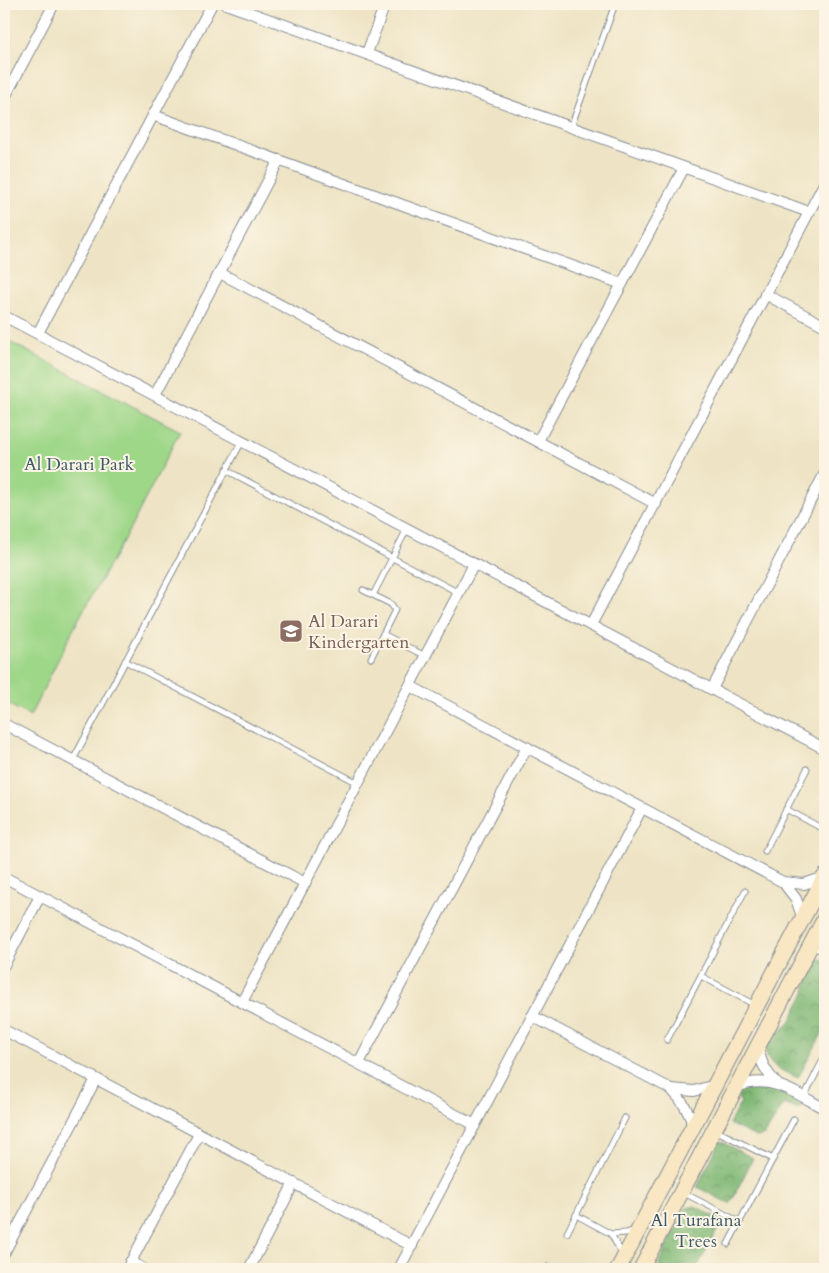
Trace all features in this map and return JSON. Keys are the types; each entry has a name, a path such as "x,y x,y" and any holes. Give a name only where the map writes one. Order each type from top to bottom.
{"main road":[{"path":"621,1265 756,1005 825,877"},
{"path":"645,1266 667,1219 825,918"},
{"path":"667,1219 662,1206 685,1160 686,1141"}],"street":[{"path":"4,99 54,4"},
{"path":"38,334 212,4"},
{"path":"226,4 809,212"},
{"path":"367,53 385,4"},
{"path":"153,115 622,284"},
{"path":"155,395 279,160"},
{"path":"538,441 684,168"},
{"path":"591,625 825,182"},
{"path":"220,273 656,504"},
{"path":"765,294 825,326"},
{"path":"4,316 712,689 824,745"},
{"path":"712,689 825,473"},
{"path":"242,1002 474,564"},
{"path":"410,686 783,882 804,884 825,877"},
{"path":"4,724 305,883"},
{"path":"359,1063 527,746"},
{"path":"399,1269 642,808"},
{"path":"4,877 475,1125"},
{"path":"783,882 796,899 803,919"},
{"path":"4,965 40,896"},
{"path":"532,1016 671,1089 694,1092 715,1085"},
{"path":"4,1030 412,1246"},
{"path":"758,1045 759,1056 763,1066 777,1084"},
{"path":"4,1253 96,1079"},
{"path":"736,1087 756,1081 777,1084 825,1109"},
{"path":"671,1089 686,1106 693,1128"},
{"path":"144,1269 128,1266 199,1134"},
{"path":"249,1269 294,1184"}],"lane":[{"path":"571,127 615,4"},
{"path":"73,761 242,441"},
{"path":"226,470 459,593"},
{"path":"373,595 408,528"},
{"path":"363,590 394,606 394,613 371,658"},
{"path":"383,634 425,656"},
{"path":"125,661 358,783"},
{"path":"765,851 807,769"},
{"path":"786,809 825,830"},
{"path":"667,1040 744,891"},
{"path":"811,945 825,953"},
{"path":"700,976 756,1005"},
{"path":"804,1098 825,1056"},
{"path":"567,1233 625,1118"},
{"path":"728,1244 794,1119"},
{"path":"714,1130 773,1159"},
{"path":"682,1192 740,1222"},
{"path":"576,1215 611,1234 619,1246 621,1265"},
{"path":"611,1234 626,1233 640,1228"}],"green space":[{"name":"Al Darari Park","path":"4,339 180,431 131,527 78,620 30,716 4,702"},
{"path":"814,960 825,960 825,1028 798,1078 771,1062 766,1052 765,1044 789,1024 805,992"},
{"path":"764,1085 802,1104 799,1110 784,1104 765,1135 756,1137 729,1124 741,1102 737,1097 740,1090"},
{"name":"Al Turafana Trees","path":"720,1141 753,1158 730,1204 697,1187"},
{"name":"Al Turafana Trees","path":"695,1206 722,1221 696,1269 660,1269 659,1262 686,1208"}],"place":[{"name":"Al Darari Kindergarten","path":"291,631"}]}
